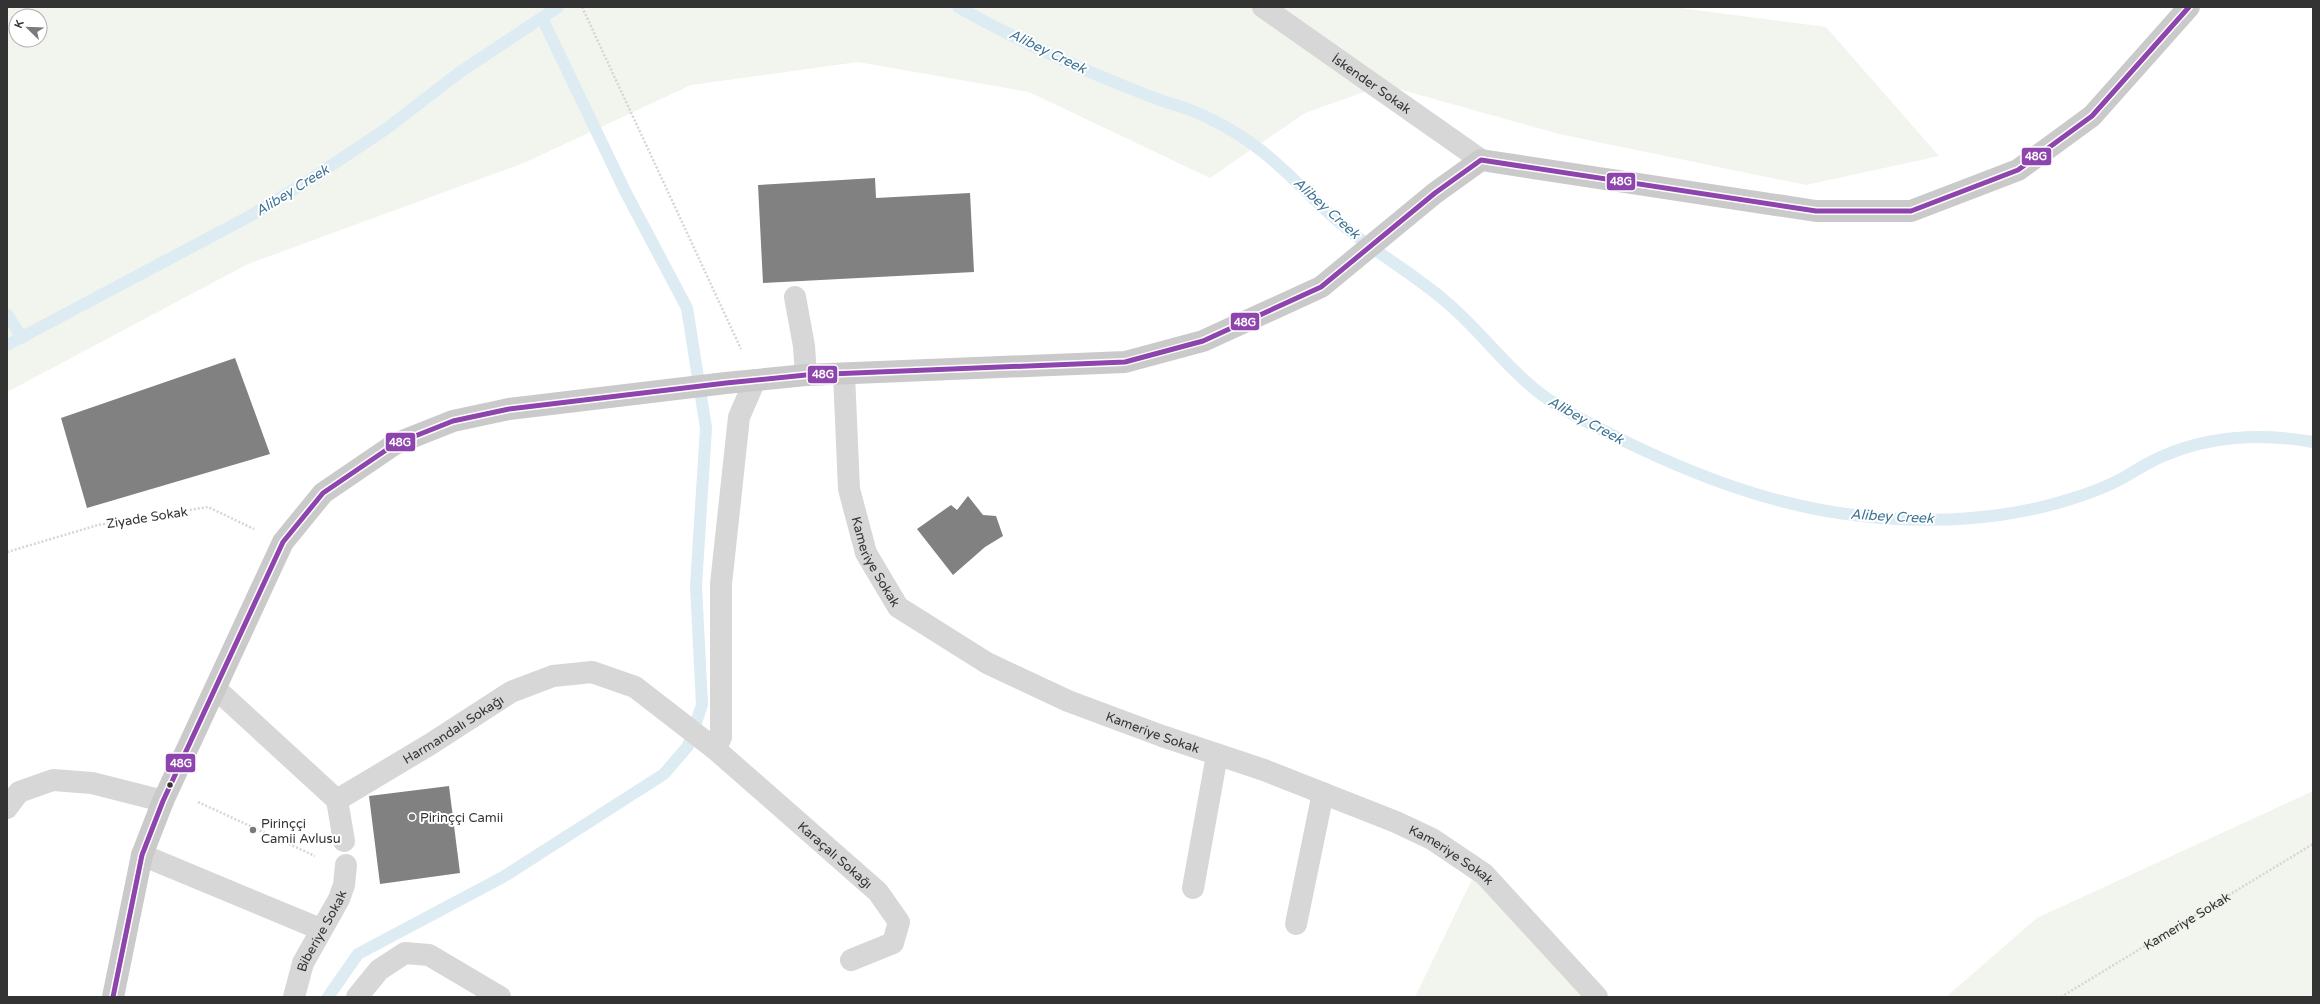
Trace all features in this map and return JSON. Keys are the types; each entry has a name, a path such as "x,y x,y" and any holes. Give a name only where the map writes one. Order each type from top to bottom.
{"main road":[{"path":"114,997 142,855 166,794 216,690 283,542 323,493 395,444 453,421 509,409 726,383 806,375 1125,362 1203,341 1321,287 1435,193 1481,160 1816,211 1912,211 2018,170 2092,116 2189,7"}],"street":[{"name":"İskender Sokak","path":"1263,7 1481,160"},
{"path":"795,297 804,346 806,375"},
{"name":"Kameriye Sokak","path":"844,374 849,489 866,553 898,607 987,664 1061,698 1323,793 1396,822 1432,839 1484,874 1597,997"},
{"path":"714,749 721,737 721,584 738,425 739,417 755,380"},
{"name":"Harmandalı Sokağı","path":"337,800 429,746 511,692 553,676 592,672 634,687 714,749"},
{"path":"216,690 337,800 344,841"},
{"name":"Karaçalı Sokağı","path":"714,749 878,892 899,922 893,943 851,960"},
{"path":"1193,888 1218,755"},
{"path":"7,808 19,792 53,780 92,783 166,794"},
{"path":"1296,924 1323,793"},
{"path":"142,855 320,930"},
{"name":"Biberiye Sokak","path":"294,997 303,963 339,898 344,885 346,865"},
{"path":"357,997 379,970 405,953 429,955 500,997"}],"path":[{"path":"582,7 755,380"},
{"name":"Ziyade Sokak","path":"7,552 98,525 208,507 283,542"},
{"path":"166,794 313,856 321,855"},
{"name":"Kameriye Sokak","path":"2061,997 2313,844"}],"shaded area":[{"path":"7,7 1673,7 1826,27 1939,156 1806,185 1559,134 1384,85 1305,113 1210,178 1029,92 858,62 691,85 524,163 248,264 7,392"},
{"path":"2313,791 2313,997 1946,997 2037,918"},
{"path":"1477,869 1605,997 1415,997"}],"building":[{"path":"875,178 876,198 970,193 974,272 763,283 758,185"},
{"path":"235,358 270,454 87,508 61,418"},
{"path":"968,496 983,515 996,516 1003,536 985,547 953,575 917,529 951,505 957,510"},
{"name":"Pirinççi Camii","path":"449,786 460,873 380,884 369,796"}],"waterway":[{"name":"Alibey Creek","path":"7,345 250,216 308,181 386,129 460,72 558,7"},
{"name":"Alibey Creek","path":"958,7 1005,32 1078,67 1161,100 1188,109 1223,125 1255,146 1277,164 1329,213 1353,233 1444,300 1468,322 1513,369 1546,398 1585,421 1645,451 1705,476 1766,497 1830,512 1862,516 1915,520 1969,518 2022,511 2074,498 2111,484 2163,456 2181,449 2218,440 2275,437 2313,442"},
{"path":"328,997 358,954 503,877 664,774 688,746 702,705 696,586 706,428 687,308 625,191 542,18"},
{"path":"7,314 22,338"}],"transit line":[{"name":"48G","path":"113,997 142,855 163,801 283,542 323,493 395,444 453,421 509,409 726,383 806,375 1125,362 1203,341 1321,287 1435,193 1481,160 1816,211 1911,211 2018,170 2092,116 2189,7"}],"place":[{"name":"Pirinççi Camii","path":"412,817"},
{"name":"Pirinççi Camii Avlusu","path":"253,830"}]}
